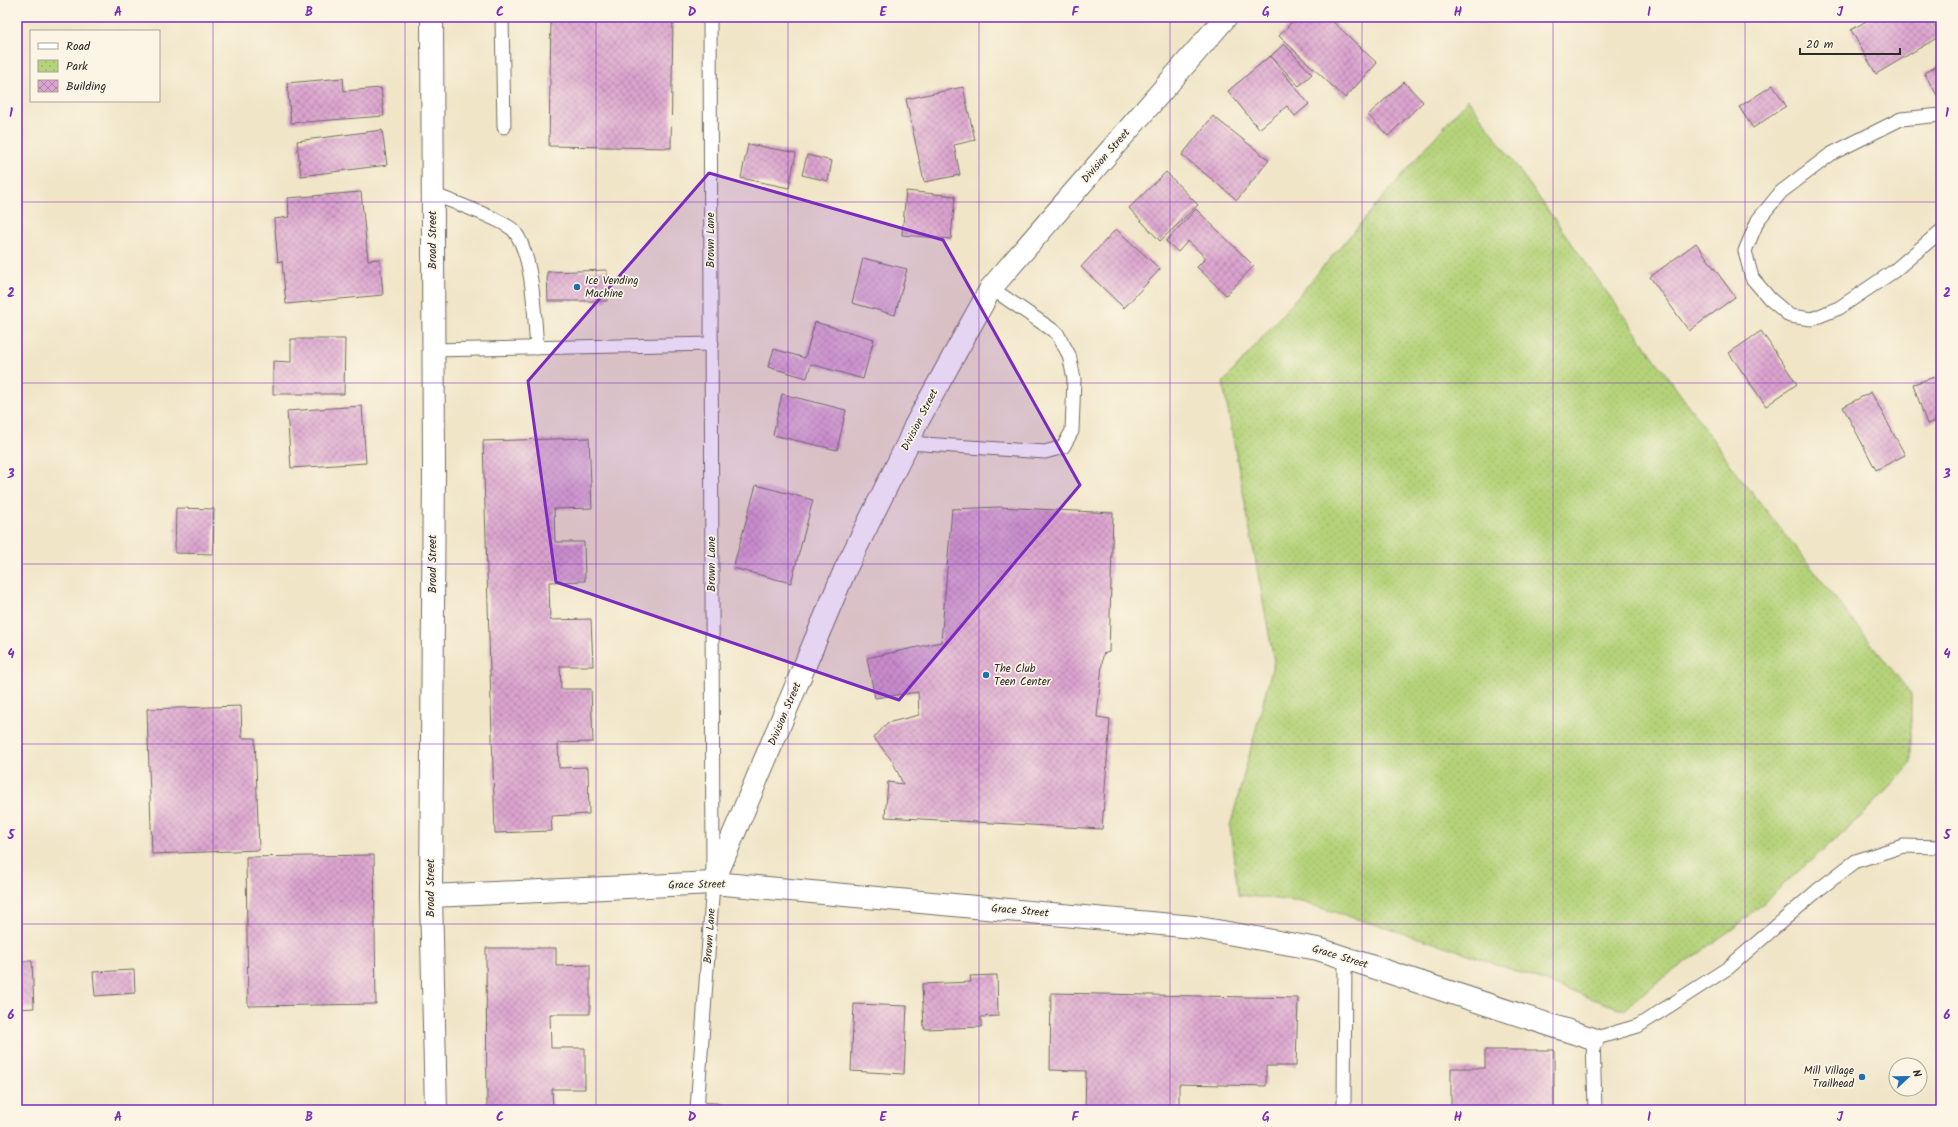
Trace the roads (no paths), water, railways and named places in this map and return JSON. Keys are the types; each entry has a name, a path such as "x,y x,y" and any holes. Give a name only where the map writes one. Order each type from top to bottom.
{"street":[{"name":"Broad Street","path":"432,17 433,350 431,896 436,1110"},
{"name":"Division Street","path":"713,883 845,570 915,426 991,288 1226,17"},
{"name":"Grace Street","path":"431,896 713,883 1194,926 1318,949 1593,1039"}],"lane":[{"path":"502,17 504,127"},
{"name":"Brown Lane","path":"697,1110 713,883 710,17"},
{"path":"1941,115 1901,119 1832,154 1781,192 1758,220 1745,251 1752,278 1770,299 1790,316 1812,319 1839,308 1888,275 1941,231"},
{"path":"432,194 495,220 515,231 528,265 532,288 537,348"},
{"path":"908,443 1045,452 1063,447 1072,431 1074,379 1069,354 1057,333 991,288"},
{"path":"433,350 712,344"},
{"path":"1594,1110 1593,1039 1638,1026 1728,968 1818,890 1856,861 1903,846 1941,847"},
{"path":"1344,1110 1345,958"},
{"path":"697,1110 716,1110"}],"place":[{"name":"Ice Vending Machine","path":"577,287"},
{"name":"The Club Teen Center","path":"986,675"},
{"name":"Mill Village Trailhead","path":"1862,1077"}]}
